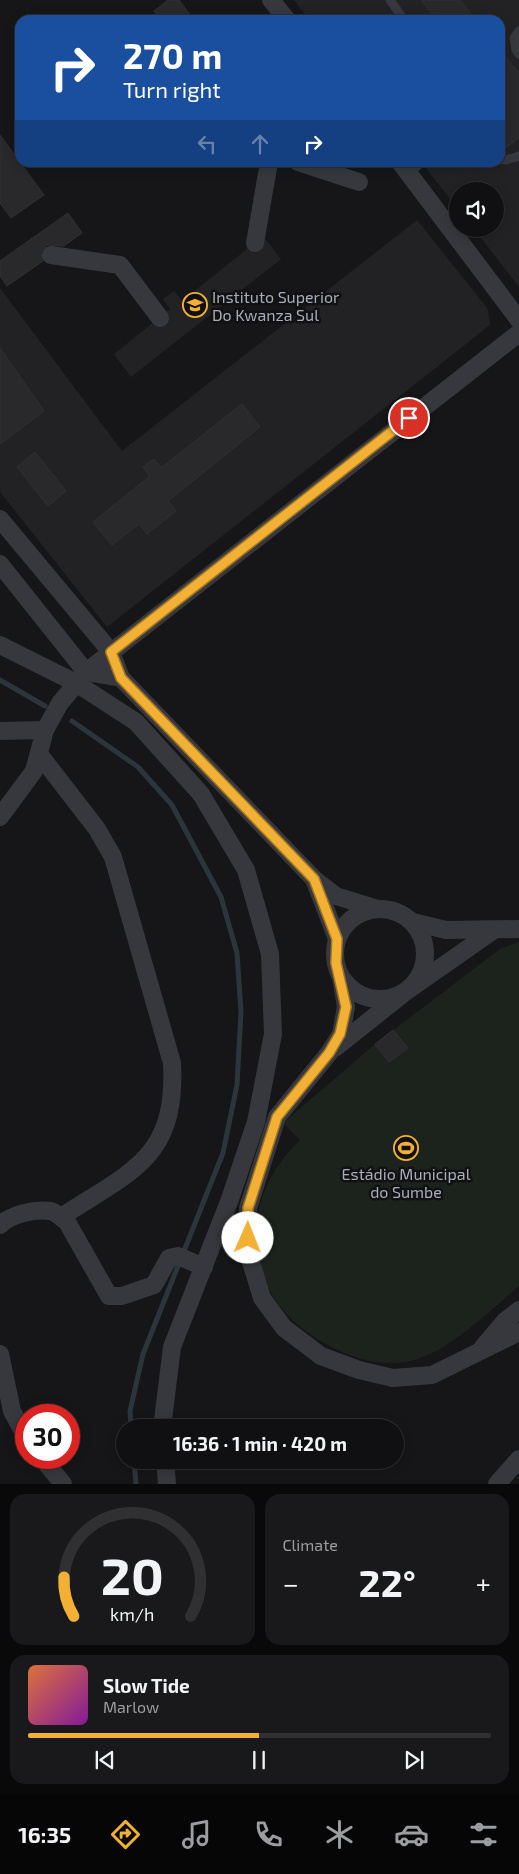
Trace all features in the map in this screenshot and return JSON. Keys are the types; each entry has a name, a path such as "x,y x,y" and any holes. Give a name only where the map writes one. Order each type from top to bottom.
{"street":[{"path":"271,0 283,15"},
{"path":"255,243 268,167"},
{"path":"313,167 359,182"},
{"path":"411,167 519,320"},
{"path":"51,255 120,265 160,318"},
{"path":"0,817 34,771 45,730 60,703 81,678 111,652 519,333"},
{"path":"0,519 111,652 121,678 314,879 336,896 378,909 395,911 413,922 446,930 519,929"},
{"path":"0,564 81,678 136,722 201,794 246,870 270,954 273,1034 256,1122 199,1265 172,1347 163,1419"},
{"path":"0,645 81,678 121,678"},
{"path":"0,731 45,730"},
{"path":"39,754 97,829 113,857 172,1063 174,1086 172,1109 163,1135 140,1166 61,1217"},
{"path":"314,879 337,939 336,963 341,977 346,1007 340,1034 329,1053 277,1117 248,1208 248,1252 262,1298 284,1328 321,1356 359,1370 393,1378 432,1375 519,1332"},
{"path":"337,939 354,917 369,910 378,909"},
{"path":"329,1053 415,983 425,962 425,948 420,933 413,922"},
{"path":"341,977 359,994 381,1000 404,993 494,930"},
{"path":"0,1224 12,1216 33,1212 51,1211 61,1217 67,1222 109,1296 122,1296 154,1284 169,1258 178,1256 199,1265"},
{"path":"478,1353 505,1321 519,1310"},
{"path":"0,1354 12,1411 15,1417"},
{"path":"498,1484 519,1459"},
{"path":"51,1469 63,1484"},
{"path":"166,1469 167,1484"}],"lane":[{"path":"390,0 400,15"},
{"path":"519,31 514,38 516,50 519,54"},
{"path":"505,160 519,156"}],"shaded area":[{"path":"294,0 519,0 519,287 480,237 504,237 504,182 449,182 449,198 425,167 505,167 505,15 305,15"},
{"path":"417,220 488,309 490,325 107,627 0,492 0,288 122,451"},
{"name":"Instituto Superior Do Kwanza Sul","path":"263,236 281,259 131,377 114,354 170,309 163,299 174,291 182,301"},
{"name":"Estádio Municipal do Sumbe","path":"519,942 519,1286 468,1330 425,1356 400,1363 389,1363 369,1361 339,1351 301,1327 279,1305 264,1279 256,1252 256,1223 263,1194 278,1166 300,1140 283,1123 375,1044 500,949"}],"building":[{"path":"168,0 179,0 190,15 157,15 154,11"},
{"path":"421,0 460,0 472,15 433,15"},
{"path":"505,56 519,73 519,137 507,147 505,144"},
{"path":"0,135 15,155 15,167 23,167 44,195 11,218 0,203"},
{"path":"68,213 82,233 64,246 47,245 41,253 43,261 7,286 0,276 0,261"},
{"path":"0,348 44,411 0,444"},
{"path":"242,404 260,427 168,501 176,511 147,534 139,524 112,545 93,522 150,476 143,467 154,459 161,468"},
{"path":"35,452 66,491 48,506 17,467"},
{"path":"393,1030 408,1048 389,1062 375,1044"}],"waterway":[{"path":"0,680 45,706"},
{"path":"72,721 138,767 172,805 221,897 237,953 241,1012 237,1085 223,1153 143,1354 130,1411 130,1419"},
{"path":"135,1469 136,1484"}],"place":[{"name":"Instituto Superior Do Kwanza Sul","path":"195,305"},
{"name":"Estádio Municipal do Sumbe","path":"406,1148"}],"route":[{"path":"248,1238 248,1208 277,1117 329,1053 340,1034 346,1007 341,977 336,963 335,947 337,939 314,879 121,678 111,652 409,418"}]}
